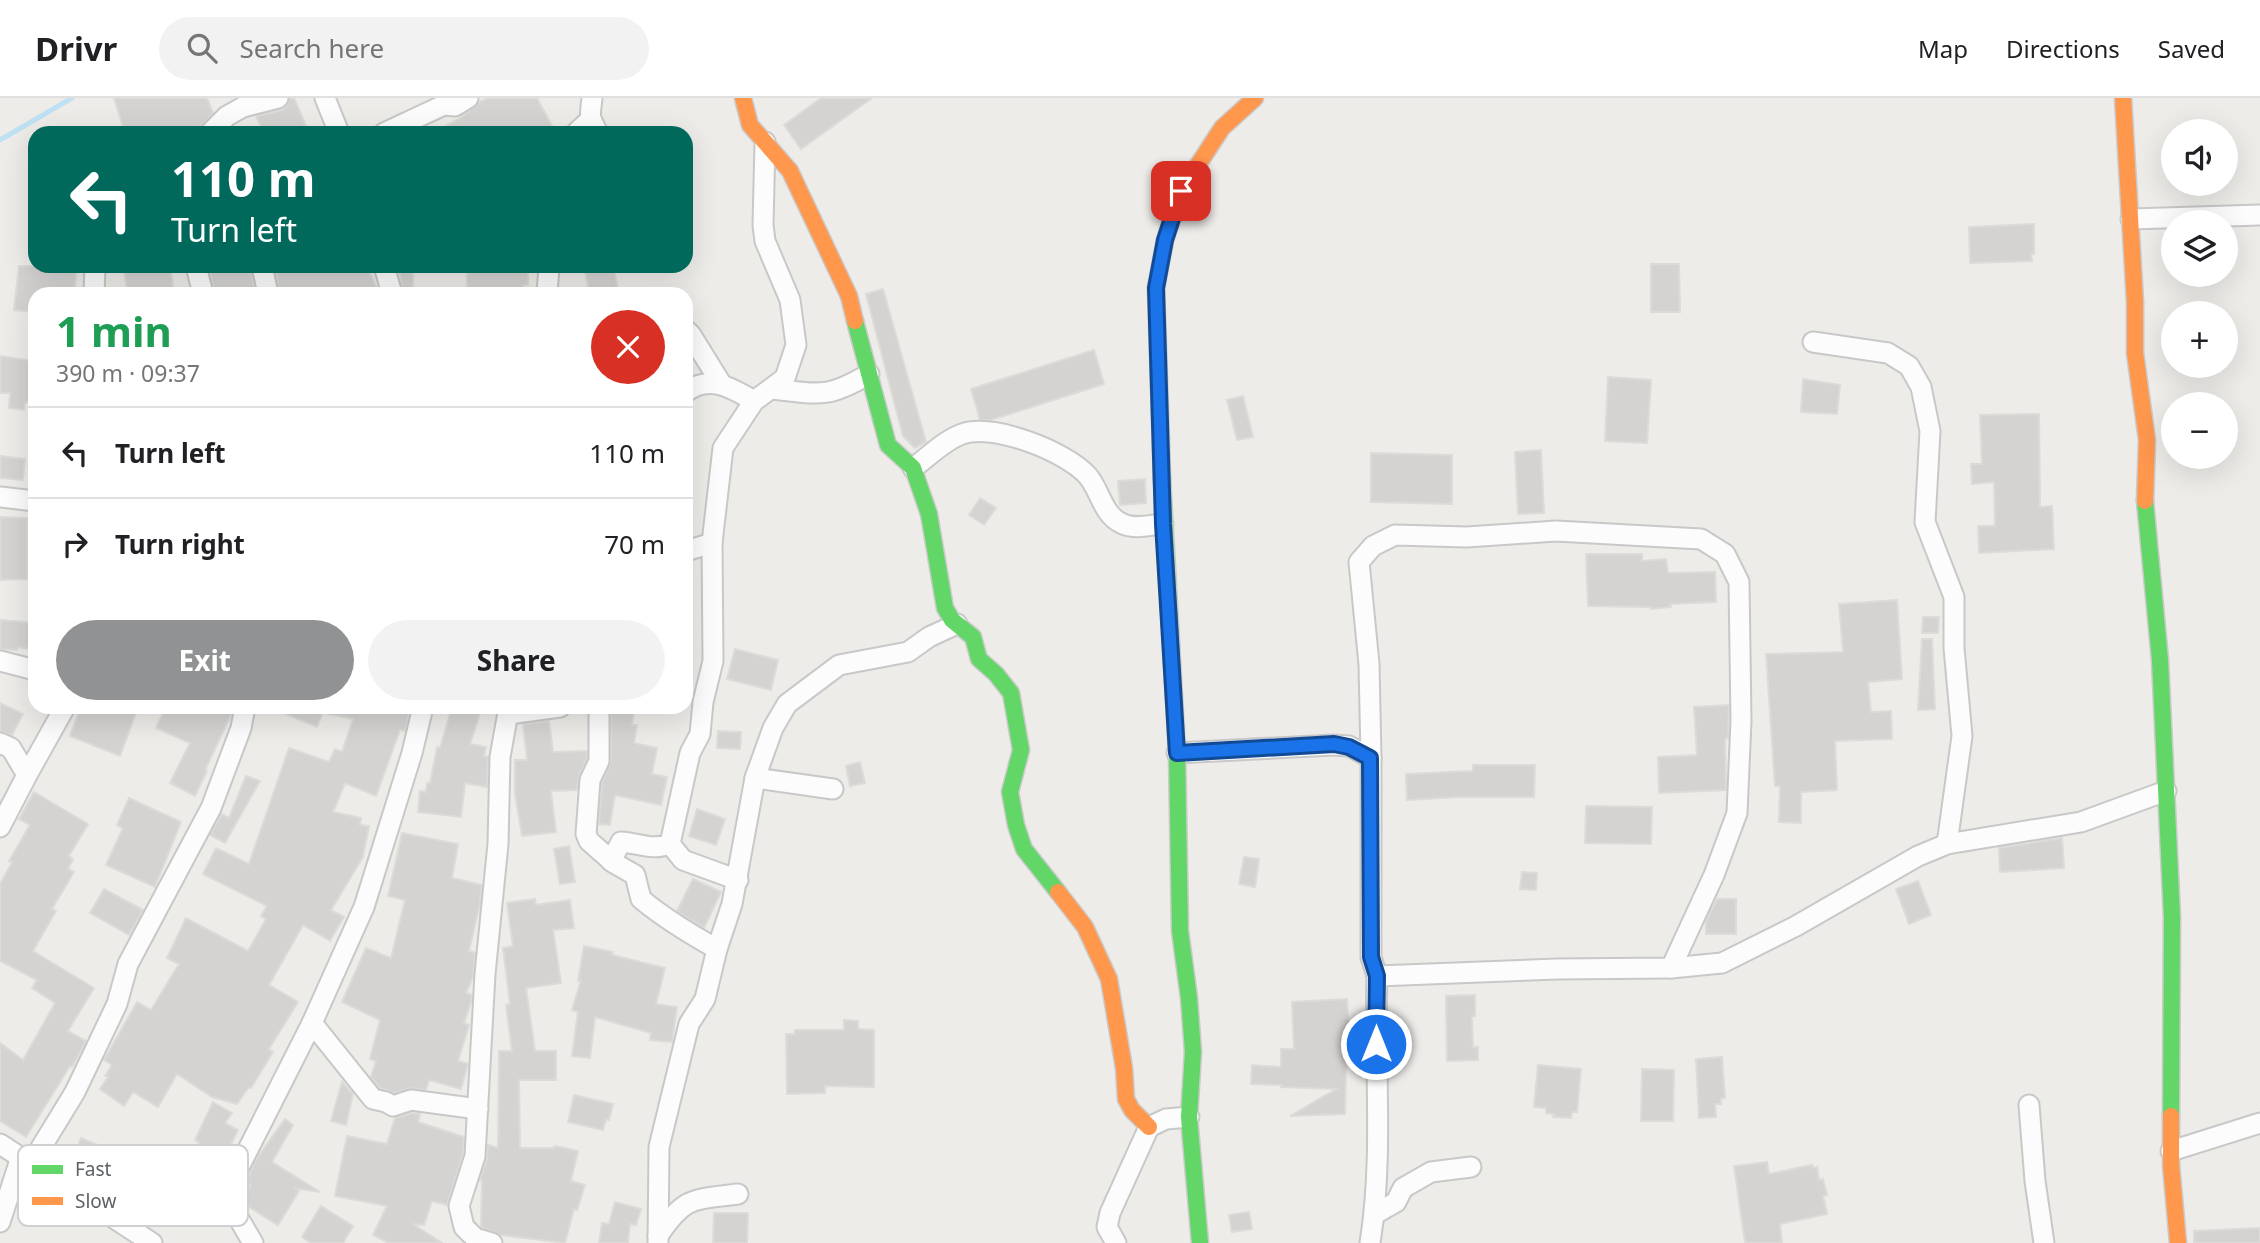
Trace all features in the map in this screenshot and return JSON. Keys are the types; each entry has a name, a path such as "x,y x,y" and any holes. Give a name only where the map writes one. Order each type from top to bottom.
{"street":[{"path":"224,126 243,107 278,98"},
{"path":"325,98 336,126"},
{"path":"400,126 444,106 455,106 468,98"},
{"path":"592,98 589,109 594,126"},
{"path":"744,98 751,125 790,171 849,296 888,445 913,468 929,514 945,608 957,624 972,637 979,659 1011,693 1021,750 1010,792 1016,825 1024,849 1085,928 1109,979 1124,1068 1126,1099 1132,1110 1149,1127"},
{"path":"1200,1243 1189,1117 1193,1052 1180,931 1177,753 1163,524 1156,288 1165,240 1181,191 1222,128 1255,98"},
{"path":"2123,98 2135,302 2135,352 2147,440 2145,502 2160,660 2172,917 2171,1151 2178,1243"},
{"path":"670,844 690,753 700,734 703,702 713,661 712,543 723,448 754,401 785,378 796,345 790,300 765,241 765,142"},
{"path":"2131,219 2260,215"},
{"path":"693,338 722,386"},
{"path":"1813,342 1888,353 1909,366 1921,387 1930,431 1925,522 1954,597 1954,648 1962,736 1947,844"},
{"path":"772,389 821,395 843,389 869,374"},
{"path":"693,387 708,383 728,386 754,401"},
{"path":"913,468 959,435 974,431 1009,434 1072,462 1088,476 1109,514 1120,523 1132,527 1163,524"},
{"path":"0,497 28,500"},
{"path":"1370,1243 1375,1214 1378,1151 1375,1017 1377,976 1371,957 1369,664 1359,562 1373,546 1395,535 1467,537 1556,531 1702,539 1725,554 1739,582 1741,720 1737,813 1714,875 1671,968"},
{"path":"693,549 712,543"},
{"path":"658,1240 659,1147 689,1024 705,999 738,880 755,778 773,728 787,704 839,665 908,652 929,637 957,624"},
{"path":"0,661 28,668"},
{"path":"0,827 61,714"},
{"path":"37,1145 75,1092 117,1004 128,964 211,808 241,729 244,714"},
{"path":"248,1150 312,1023 363,907 412,753 421,714"},
{"path":"488,1242 475,1238 464,1227 459,1206 475,1156 485,974 499,844 500,757 507,714"},
{"path":"599,714 599,761 590,780 585,829 589,841 611,861 635,875 640,899 663,914 672,924 717,949"},
{"path":"0,743 11,748 26,775"},
{"path":"1177,753 1334,744 1349,747 1370,758"},
{"path":"755,778 833,789"},
{"path":"1377,976 1557,969 1671,968 1722,963 1796,926 1918,856 1947,844 2081,822 2166,791"},
{"path":"611,861 621,842 645,848 660,848 670,844"},
{"path":"670,844 683,860 738,880"},
{"path":"312,1023 373,1100 393,1106 411,1100 478,1109"},
{"path":"2029,1105 2035,1181 2044,1243"},
{"path":"1116,1243 1107,1227 1110,1213 1149,1127 1166,1119 1189,1117"},
{"path":"2171,1151 2260,1123"},
{"path":"0,1144 18,1155"},
{"path":"1375,1214 1396,1202 1403,1188 1431,1172 1471,1167"},
{"path":"0,1222 18,1179"},
{"path":"658,1240 674,1212 692,1200 738,1194"},
{"path":"126,1226 152,1243"},
{"path":"243,1226 253,1243"}],"building":[{"path":"114,98 207,98 213,113 201,126 123,126"},
{"path":"290,98 294,98 306,126 261,126 256,116 282,110"},
{"path":"488,98 537,98 552,126 446,126 462,117"},
{"path":"821,98 872,98 801,149 784,125"},
{"path":"2034,224 2032,261 1970,263 1969,227"},
{"path":"1651,264 1679,264 1680,312 1651,312"},
{"path":"19,266 28,266 28,273 76,273 75,287 28,287 28,311 14,310"},
{"path":"124,273 171,273 173,287 127,287"},
{"path":"210,273 251,273 254,287 214,287"},
{"path":"276,273 370,273 376,287 279,287"},
{"path":"400,273 413,273 413,287 402,287"},
{"path":"467,273 528,273 528,285 523,287 467,287"},
{"path":"586,273 614,273 618,287 588,287"},
{"path":"883,289 926,442 915,448 903,436 866,294"},
{"path":"1094,350 1104,384 991,420 980,420 971,389"},
{"path":"0,356 28,360 28,402 25,402 24,410 9,408 10,393 0,393"},
{"path":"1608,377 1651,380 1647,443 1605,441"},
{"path":"1803,379 1840,385 1837,414 1801,412"},
{"path":"1243,396 1253,437 1237,440 1227,400"},
{"path":"2039,414 2040,507 2052,506 2054,549 1979,553 1978,526 1995,526 1994,482 1972,484 1971,464 1982,464 1980,415"},
{"path":"1541,450 1544,513 1518,514 1515,452"},
{"path":"1371,453 1452,455 1452,504 1371,502"},
{"path":"0,456 25,459 23,480 0,478"},
{"path":"1145,479 1146,503 1120,505 1118,481"},
{"path":"980,498 996,508 984,525 969,515"},
{"path":"0,517 27,518 27,579 0,580"},
{"path":"1586,554 1642,554 1642,561 1666,559 1668,573 1715,572 1716,602 1670,604 1671,607 1651,609 1588,606"},
{"path":"1897,600 1902,679 1868,682 1871,712 1891,711 1892,739 1835,741 1837,790 1801,792 1801,823 1779,822 1780,786 1775,786 1766,654 1843,652 1839,604"},
{"path":"1923,617 1939,617 1938,633 1922,633"},
{"path":"0,620 28,622 28,649 0,649"},
{"path":"1922,639 1932,639 1935,709 1918,710"},
{"path":"735,649 778,660 771,690 727,679"},
{"path":"0,703 23,714 12,735 0,731"},
{"path":"1729,705 1728,738 1725,739 1726,790 1659,793 1658,757 1697,755 1694,707"},
{"path":"78,714 135,714 120,756 70,736"},
{"path":"163,714 231,714 195,796 170,783 190,743 156,728"},
{"path":"286,714 322,714 317,727"},
{"path":"329,714 409,714 405,731 400,730 376,796 345,783 333,812 361,818 360,825 369,826 363,857 331,910 344,917 330,941 303,925 269,985 298,1002 269,1049 273,1052 251,1088 249,1087 237,1104 212,1097 177,1074 158,1107 133,1092 124,1106 100,1089 112,1065 104,1060 137,1002 151,1010 179,964 167,958 186,918 248,951 266,919 261,916 267,906 203,874 216,848 249,864 289,748 329,762 335,749 342,752 353,719"},
{"path":"450,714 480,714 470,744 486,747 484,756 488,757 487,787 465,783 461,817 418,812 420,791 426,792 437,747 440,748"},
{"path":"611,714 634,714 632,725 637,725 634,743 657,748 652,774 667,777 661,805 615,795 610,825 599,824 602,783 611,761"},
{"path":"549,721 553,752 587,751 587,758 579,775 577,790 551,791 556,832 522,836 515,794 515,760 527,760 523,724"},
{"path":"718,731 741,732 740,749 717,748"},
{"path":"860,762 865,783 850,786 846,766"},
{"path":"1473,765 1535,765 1534,797 1407,800 1406,774 1473,771"},
{"path":"246,776 260,781 225,843 210,835 222,814 229,818"},
{"path":"34,792 88,824 69,856 73,859 68,869 74,872 52,909 56,911 33,951 94,988 68,1031 86,1041 26,1137 0,1121 0,1043 23,1060 55,1003 32,988 37,980 0,961 0,884 12,862 9,861 30,825 19,819"},
{"path":"129,798 181,822 155,887 106,865 123,828 117,825"},
{"path":"1586,806 1652,807 1651,844 1585,843"},
{"path":"697,809 725,819 716,845 689,836"},
{"path":"402,833 458,844 452,878 482,885 469,951 475,953 473,977 466,993 472,995 464,1023 469,1025 458,1061 468,1064 461,1089 429,1080 426,1090 412,1088 394,1093 380,1088 371,1077 376,1061 370,1059 380,1020 342,1002 366,948 391,958 405,900 388,896"},
{"path":"2062,838 2064,868 2000,872 1999,848"},
{"path":"569,846 575,882 560,884 554,849"},
{"path":"1244,857 1259,859 1255,887 1239,884"},
{"path":"1522,872 1537,873 1536,890 1520,889"},
{"path":"693,879 721,892 704,928 677,911"},
{"path":"1918,881 1931,915 1909,924 1896,889"},
{"path":"104,889 143,910 129,935 90,913"},
{"path":"535,899 536,905 570,900 574,928 553,930 561,983 526,988 535,1051 556,1051 556,1080 519,1080 520,1148 555,1146 578,1151 571,1181 585,1185 577,1210 574,1209 565,1243 501,1235 481,1227 480,1180 487,1159 488,1145 498,1148 499,1051 512,1051 503,948 513,946 507,903"},
{"path":"1717,899 1736,899 1736,934 1706,934 1706,921"},
{"path":"584,946 665,968 656,1004 677,1007 672,1042 650,1040 651,1033 595,1017 590,1058 572,1056 578,1012 572,1010 581,980 578,981"},
{"path":"1475,995 1475,1016 1472,1016 1473,1047 1478,1047 1478,1060 1447,1061 1446,996"},
{"path":"1347,999 1349,1030 1345,1114 1290,1116 1336,1089 1251,1084 1252,1065 1281,1067 1281,1049 1294,1049 1292,1002"},
{"path":"844,1020 858,1021 858,1029 874,1030 874,1087 825,1086 825,1093 787,1094 786,1034 795,1034 795,1030 844,1030"},
{"path":"1722,1057 1725,1098 1721,1098 1721,1104 1715,1104 1716,1117 1699,1118 1696,1059"},
{"path":"1538,1065 1581,1069 1577,1112 1572,1112 1571,1118 1553,1117 1554,1114 1546,1113 1546,1108 1534,1107"},
{"path":"1642,1069 1674,1070 1673,1121 1641,1121"},
{"path":"342,1082 353,1094 346,1125 331,1121"},
{"path":"574,1095 613,1104 603,1130 568,1122"},
{"path":"213,1102 232,1113 225,1123 238,1130 231,1145 198,1145 199,1142 195,1140"},
{"path":"412,1113 420,1114 418,1122 464,1137 463,1154 447,1205 432,1201 424,1225 413,1224 442,1243 389,1243 373,1235 387,1206 335,1196 347,1136 387,1144 395,1118"},
{"path":"285,1119 293,1125 272,1162 320,1192 293,1188 299,1191 278,1225 248,1206 248,1189 251,1185 248,1177 257,1158"},
{"path":"81,1138 98,1145 78,1145"},
{"path":"1767,1162 1769,1174 1812,1165 1813,1168 1817,1167 1819,1180 1823,1179 1827,1195 1823,1196 1827,1214 1780,1224 1782,1243 1745,1243 1734,1166"},
{"path":"615,1202 641,1209 636,1225 630,1224 628,1243 599,1243 602,1223 609,1224"},
{"path":"321,1206 353,1226 343,1243 311,1243 302,1237"},
{"path":"1249,1212 1252,1229 1232,1232 1229,1215"},
{"path":"714,1213 748,1213 747,1243 713,1243"},
{"path":"2260,1228 2260,1243 2194,1243 2194,1231"}],"waterway":[{"path":"0,140 72,98"}],"traffic: fast":[{"path":"855,321 888,445 913,468 929,514 945,608 952,620 973,637 979,659 1011,693 1021,750 1010,792 1016,825 1024,849 1058,892"},
{"path":"1162,478 1177,753 1180,931 1193,1052 1189,1117 1200,1243"},
{"path":"2145,501 2160,660 2172,917 2171,1116"}],"traffic: slow":[{"path":"743,98 750,125 790,171 849,296 855,321"},
{"path":"1162,478 1156,288 1165,240 1181,191 1222,128 1255,98"},
{"path":"2123,98 2135,302 2135,353 2147,440 2145,501"},
{"path":"1058,892 1085,927 1109,979 1124,1068 1126,1099 1132,1110 1149,1127"},
{"path":"2171,1116 2171,1165 2178,1243"}],"route":[{"path":"1181,191 1165,240 1156,288 1163,524 1177,753 1334,744 1349,747 1370,758 1371,957 1377,976 1376,1044"}]}
